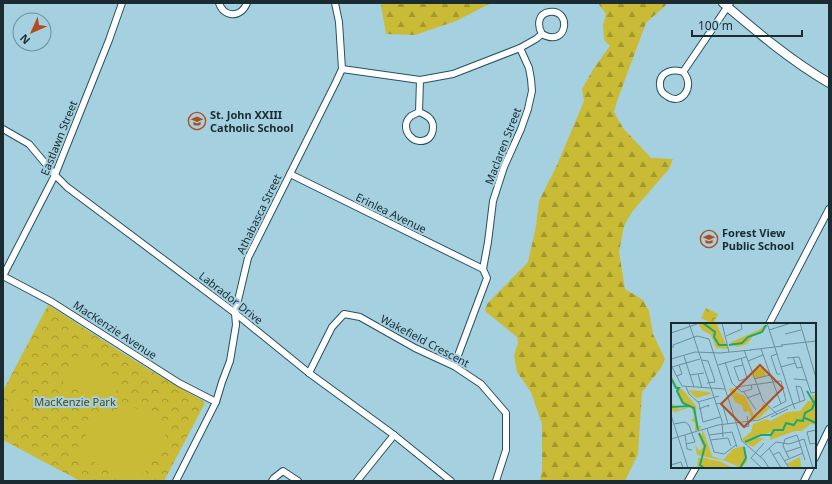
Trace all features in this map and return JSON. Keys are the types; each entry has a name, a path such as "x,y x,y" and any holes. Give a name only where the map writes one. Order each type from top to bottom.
{"main road":[{"path":"727,4 769,42 829,83"}],"street":[{"name":"Eastlawn Street","path":"3,276 55,175 110,40 122,3"},
{"path":"219,3 225,12 234,14 242,11 246,3"},
{"name":"Athabasca Street","path":"176,481 216,402 230,361 236,326 235,313 248,258 342,69 339,22 335,3"},
{"path":"683,72 727,4"},
{"path":"548,12 560,14 565,26 561,33 554,37 542,34 539,25 541,17 548,12"},
{"path":"342,69 420,80 453,74 520,48 542,34"},
{"name":"Maclaren Street","path":"454,366 487,278 483,269 493,200 504,167 528,109 532,91 529,68 520,48"},
{"path":"671,70 683,72 688,82 686,92 676,99 672,99 662,91 660,85 662,76 671,70"},
{"path":"420,80 420,112"},
{"path":"420,112 431,119 434,128 433,132 427,139 418,141 410,137 407,133 406,124 411,116 420,112"},
{"name":"Labrador Drive","path":"3,129 29,144 67,187 235,313 309,373 394,435 451,481"},
{"name":"Erinlea Avenue","path":"290,174 483,269"},
{"path":"770,323 829,209"},
{"name":"MacKenzie Avenue","path":"3,276 52,302 179,383 216,402"},
{"name":"Wakefield Crescent","path":"309,373 332,327 344,314 360,317 415,348 454,366 481,384 506,413 506,450 496,481"},
{"path":"816,456 829,429"},
{"path":"357,481 394,435"},
{"path":"688,481 695,468"},
{"path":"804,481 810,468"},
{"path":"272,481 283,471 298,481"}],"green space":[{"path":"383,3 491,3 456,21 415,35 386,34 381,5"},
{"path":"598,3 666,3 666,5 646,23 614,112 623,128 651,158 673,159 669,169 631,213 624,226 619,252 625,289 643,300 649,311 653,334 665,359 661,368 642,392 638,454 625,481 540,481 542,471 542,424 531,392 517,372 514,355 518,343 517,337 485,311 487,304 528,262 536,226 539,201 557,165 584,101 582,89 594,68 610,46 604,40 603,25 606,14"},
{"name":"MacKenzie Park","path":"48,305 143,366 205,403 164,481 80,481 3,440 3,391"},
{"path":"706,308 718,314 714,323 701,318"},
{"path":"79,354 123,380 106,407 63,382"},
{"path":"18,387 28,392 17,411 8,406"},
{"path":"130,407 152,414 170,426 144,474 142,473 138,481 126,477 125,479 81,455 85,436 96,422 111,411"}],"place":[{"name":"St. John XXIII Catholic School","path":"197,121"},
{"name":"Forest View Public School","path":"709,239"}]}
